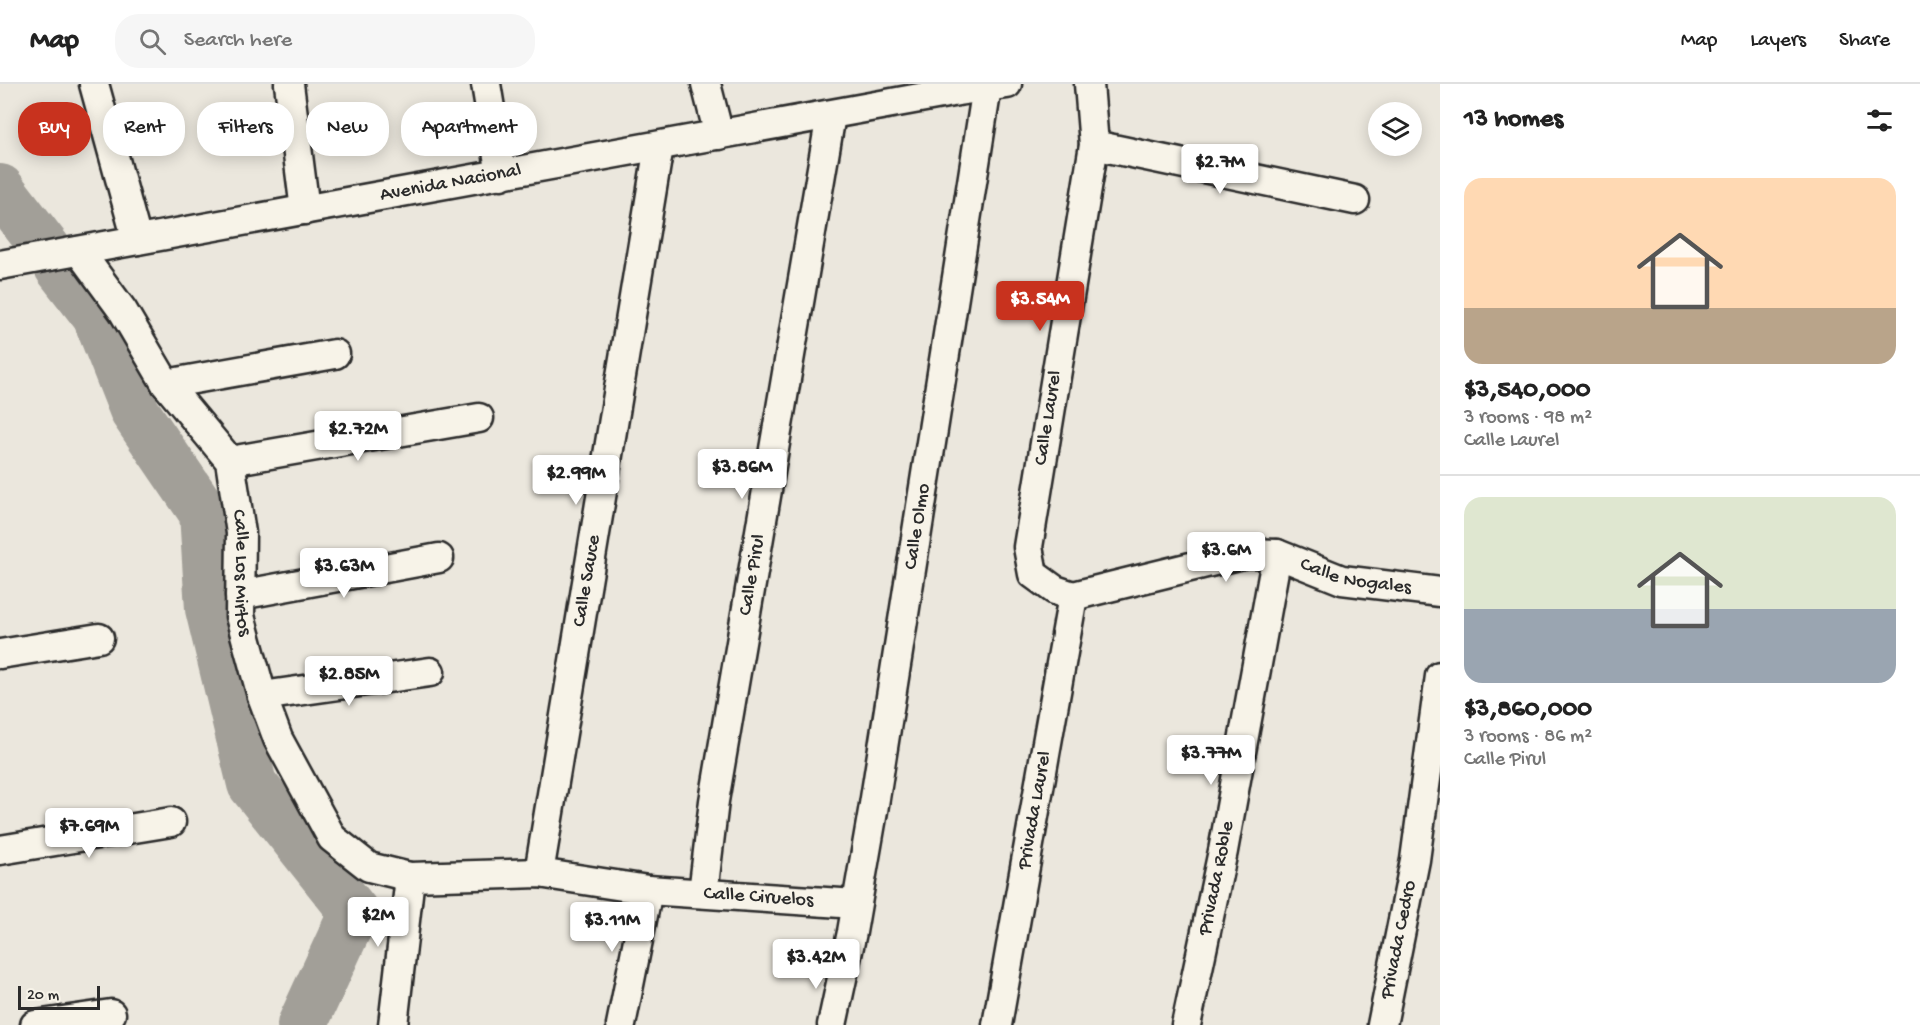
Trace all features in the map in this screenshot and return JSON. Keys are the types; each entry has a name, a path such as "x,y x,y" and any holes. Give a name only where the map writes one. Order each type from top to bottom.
{"street":[{"path":"94,84 137,240"},
{"path":"289,84 305,210"},
{"path":"486,84 501,175"},
{"path":"706,84 719,135"},
{"name":"Calle Laurel","path":"1073,596 1055,590 1034,574 1028,547 1094,145 1089,84"},
{"name":"Avenida Nacional","path":"0,265 831,115 957,87 997,86"},
{"name":"Calle Olmo","path":"832,1025 846,966 997,86"},
{"name":"Calle Pirul","path":"703,893 714,801 831,115"},
{"path":"1094,145 1355,200"},
{"name":"Calle Sauce","path":"540,873 659,146"},
{"path":"79,251 123,311 166,384 230,461 479,418"},
{"path":"166,384 336,354"},
{"name":"Calle Los Mirtos","path":"230,461 241,533 240,616 262,696 278,739 332,838 369,867 410,877"},
{"name":"Calle Nogales","path":"1073,596 1247,554 1276,554 1342,580 1440,592"},
{"name":"Privada Roble","path":"1186,1025 1223,851 1276,554"},
{"path":"240,595 439,558"},
{"name":"Privada Laurel","path":"997,1025 1073,596"},
{"path":"0,654 99,638"},
{"path":"262,696 430,672"},
{"name":"Privada Cedro","path":"1382,1025 1415,860 1440,676"},
{"path":"0,850 171,822"},
{"name":"Calle Ciruelos","path":"410,877 540,873 648,890 856,904"},
{"path":"393,1025 410,877"},
{"path":"621,1025 648,890"},
{"path":"35,1025 111,1014"}],"waterway":[{"path":"0,189 47,250"},
{"path":"59,267 97,316 135,412 204,513 210,609 252,784 354,912 302,1025"}]}
